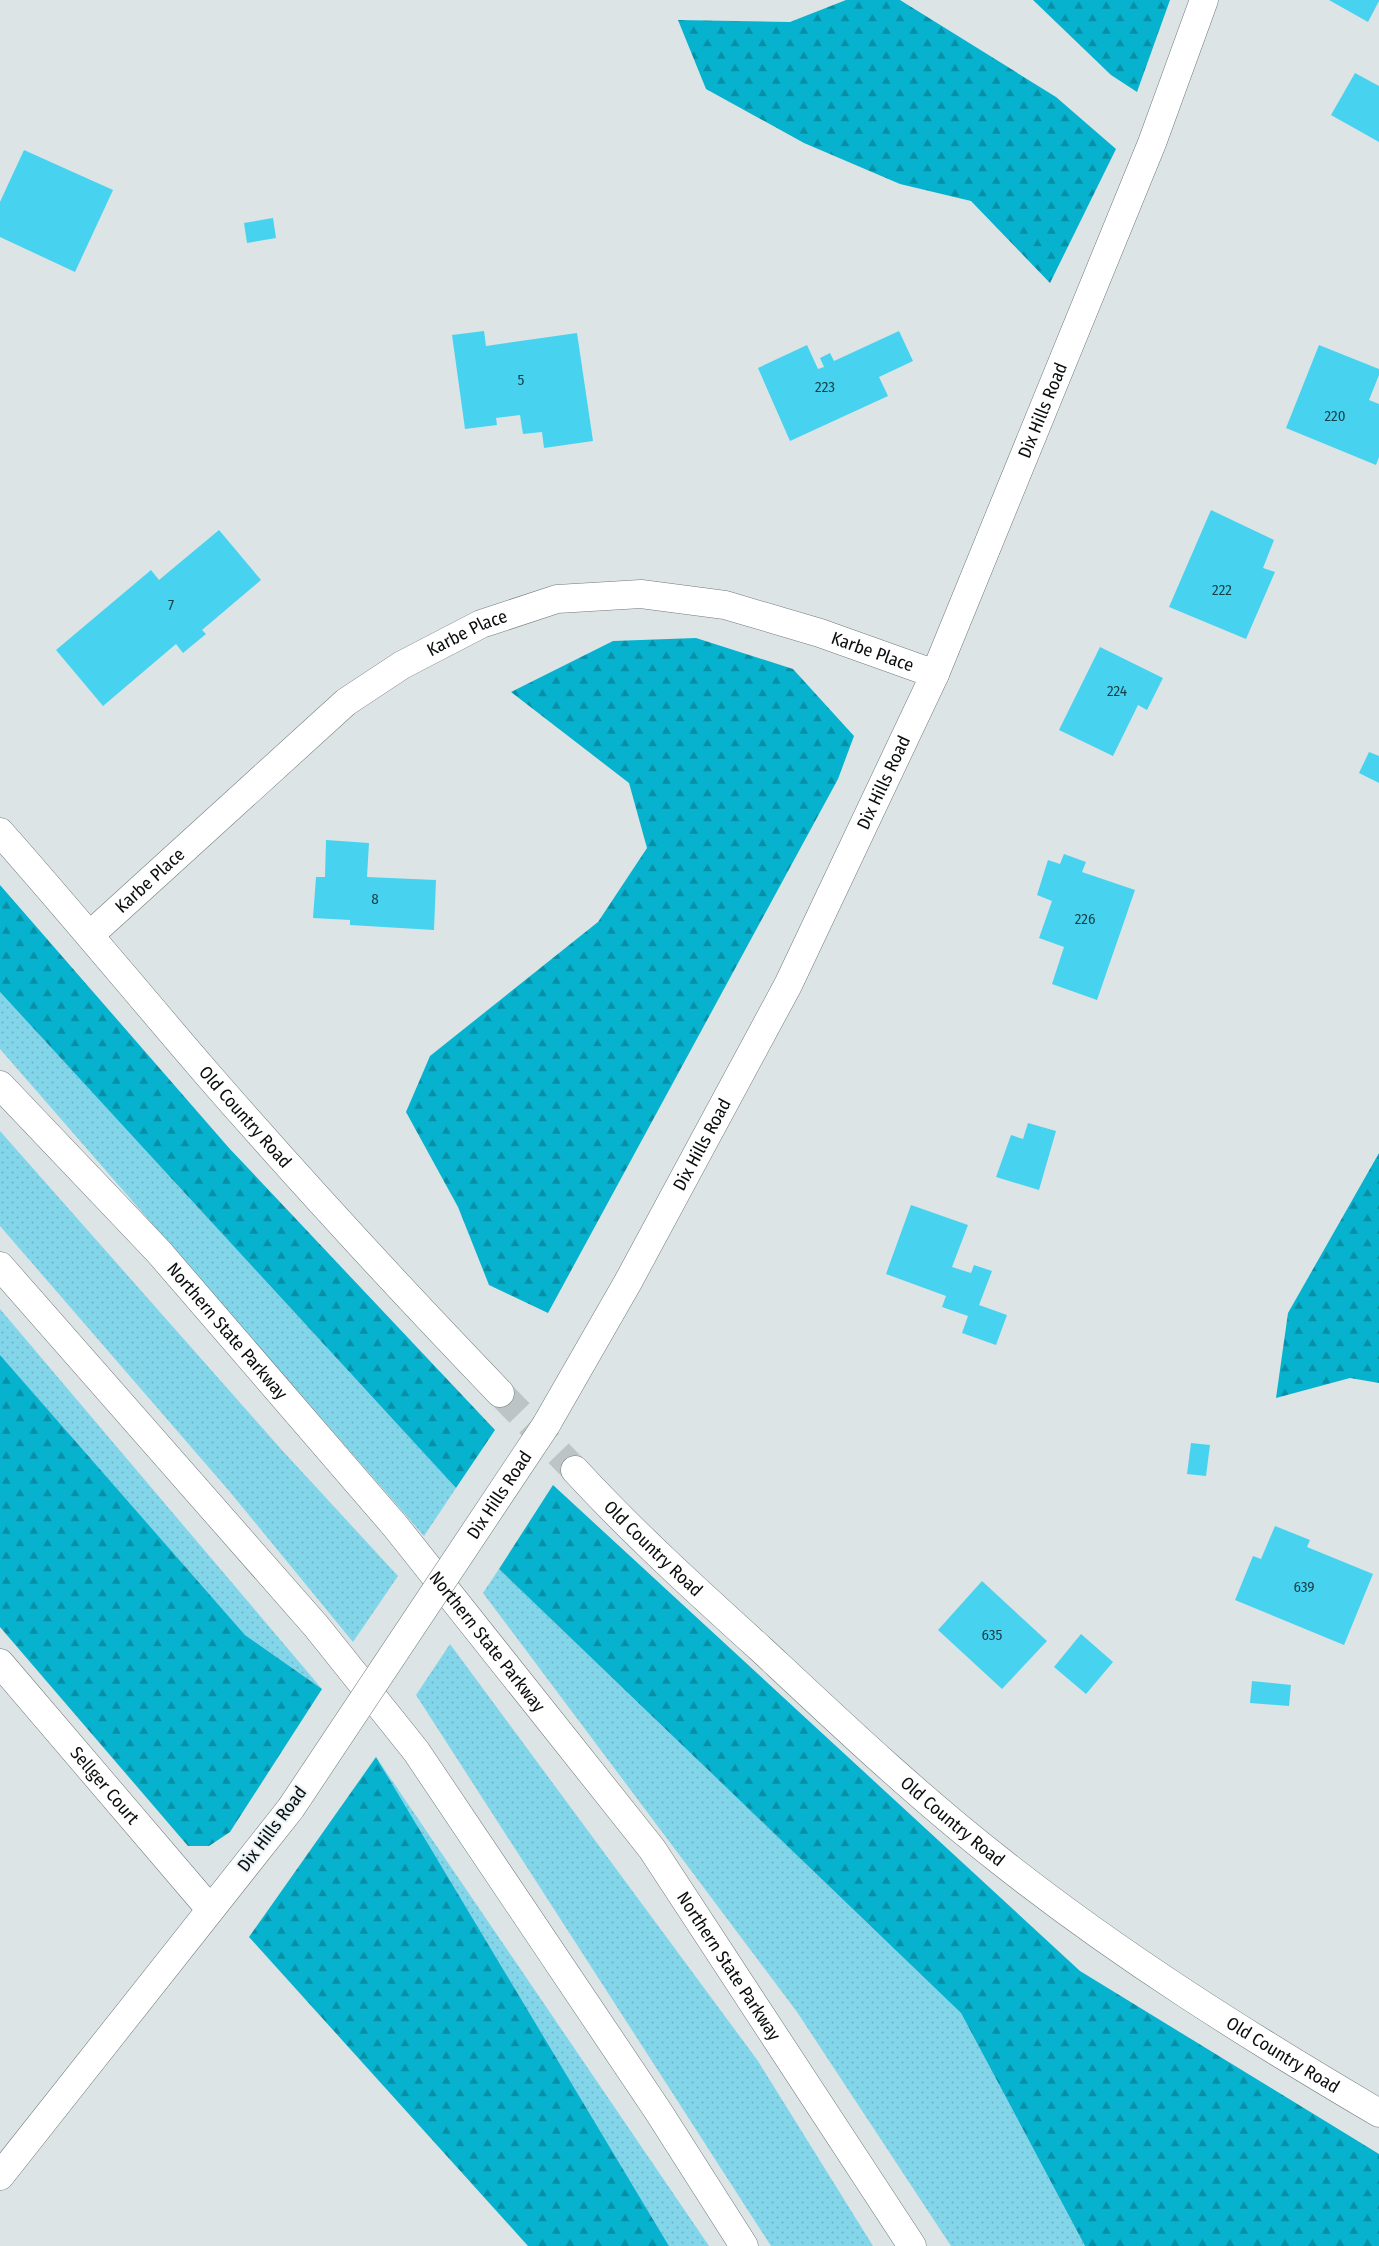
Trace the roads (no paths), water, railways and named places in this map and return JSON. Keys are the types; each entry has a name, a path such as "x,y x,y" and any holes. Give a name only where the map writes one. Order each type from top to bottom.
{"main road":[{"name":"Dix Hills Road","path":"0,2176 291,1808 546,1425 628,1282 788,985 935,674 1148,152 1204,0"},
{"name":"Karbe Place","path":"90,935 346,702 402,664 480,624 557,599 641,594 725,605 820,633 935,674"},
{"name":"Old Country Road","path":"0,832 208,1075 447,1338 500,1393"},
{"name":"Northern State Parkway","path":"0,1085 158,1251 396,1527 652,1849 912,2246"},
{"path":"0,1266 316,1626 416,1751 658,2112 744,2246"},
{"name":"Old Country Road","path":"575,1470 619,1518 875,1755 999,1860 1124,1954 1275,2052 1379,2113"},
{"name":"Sellger Court","path":"0,1663 210,1909"}],"tunnel":[{"path":"500,1393 575,1470"}]}
